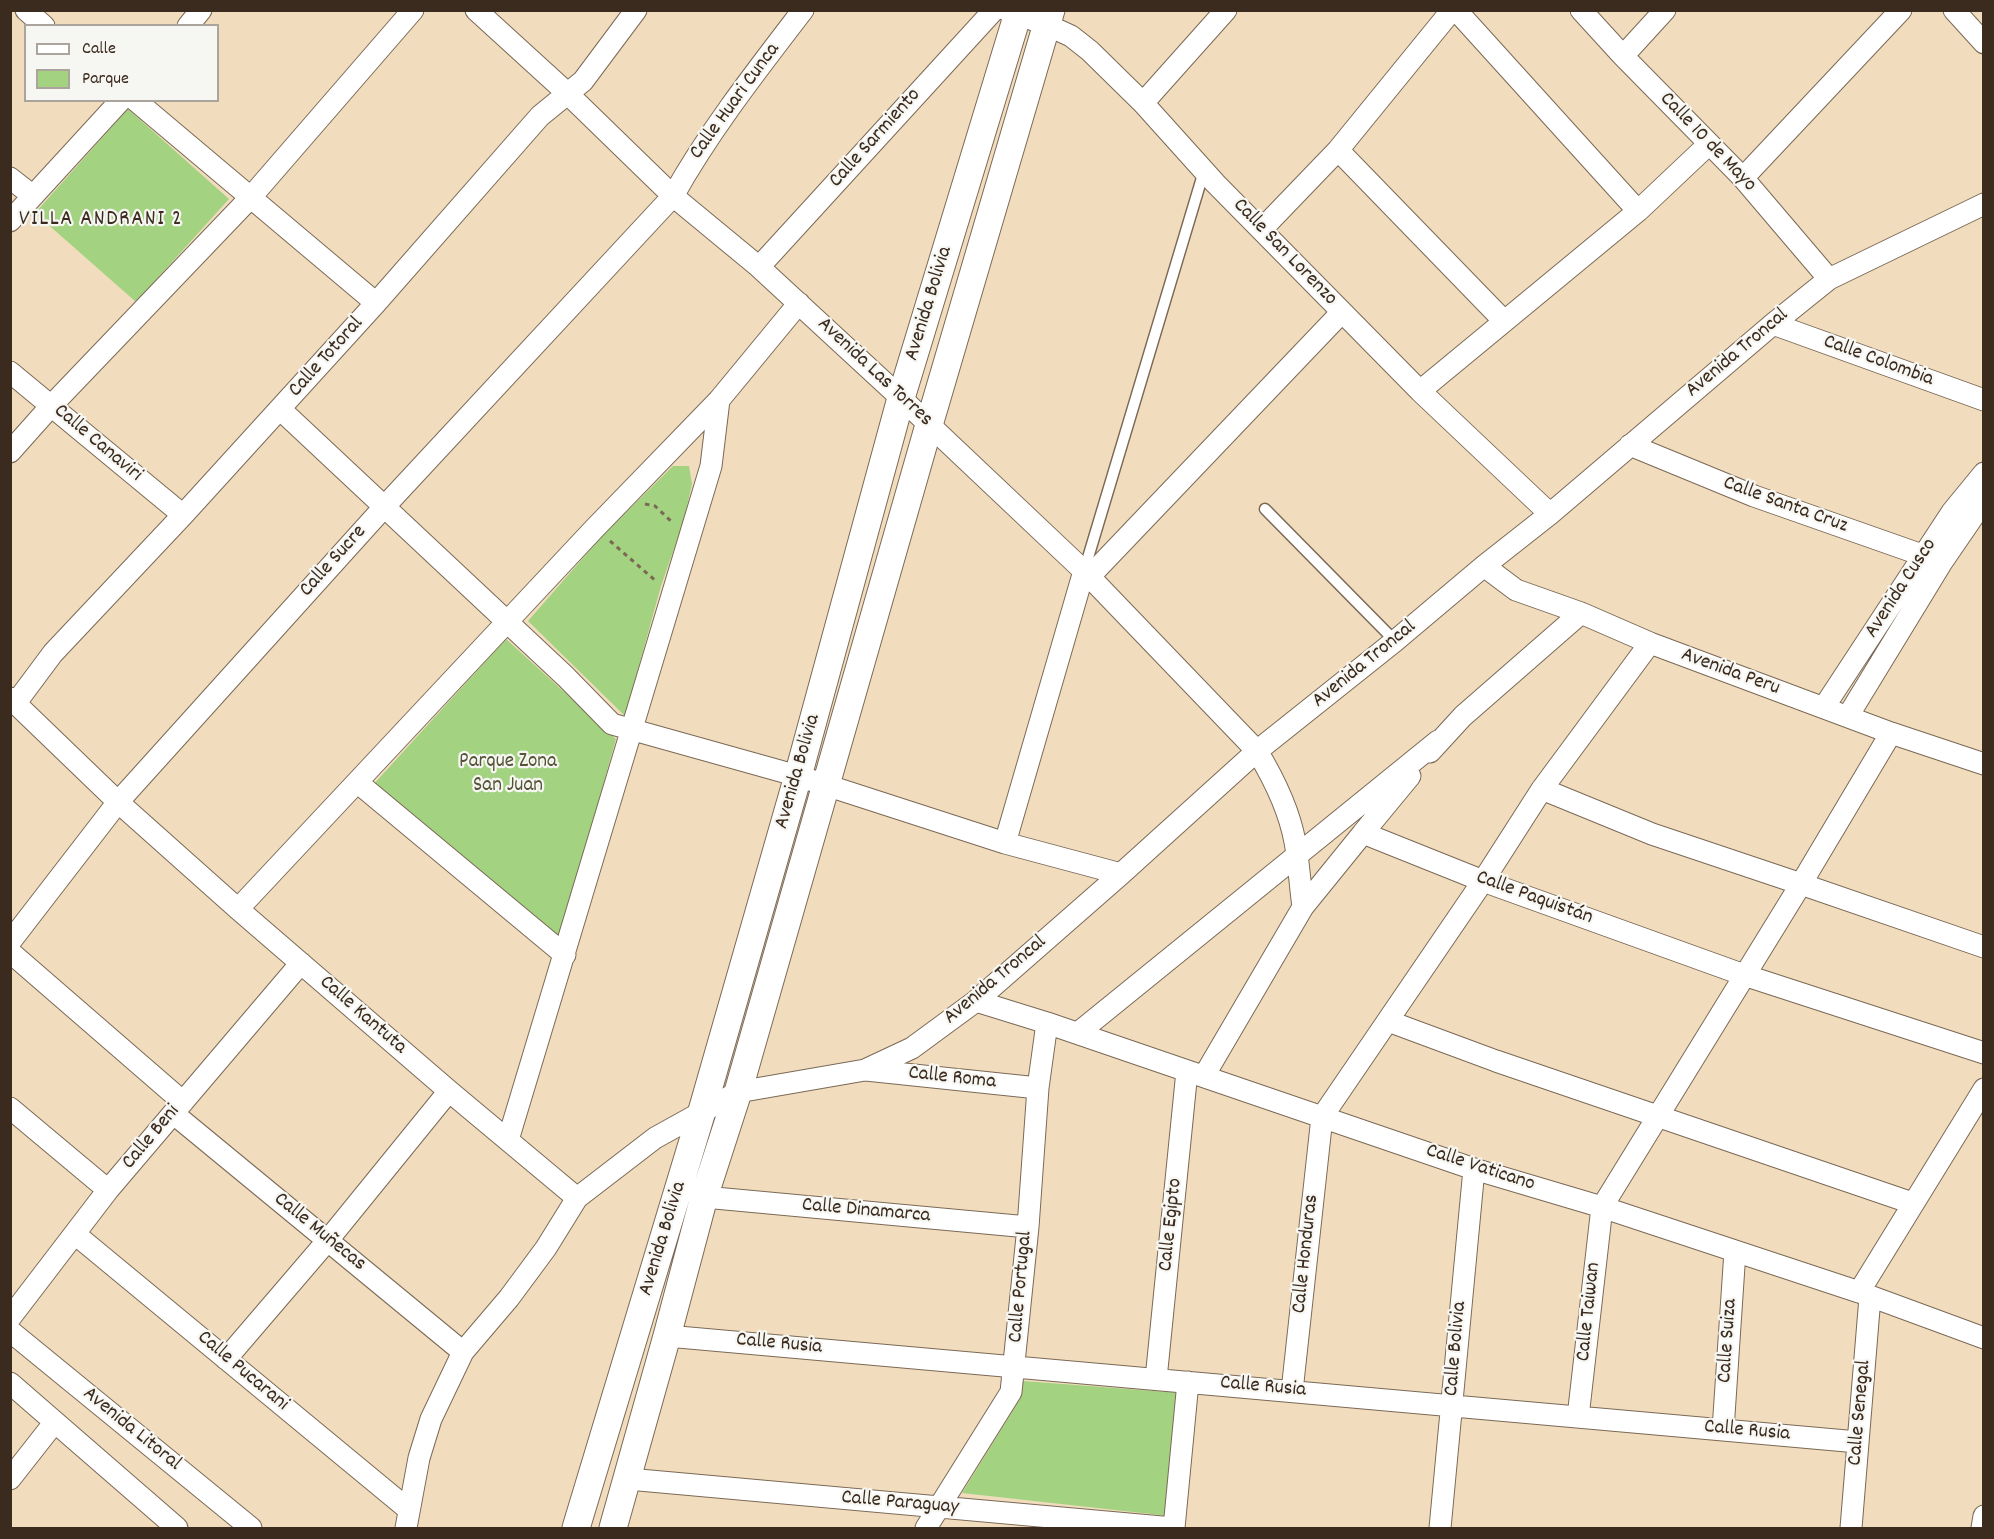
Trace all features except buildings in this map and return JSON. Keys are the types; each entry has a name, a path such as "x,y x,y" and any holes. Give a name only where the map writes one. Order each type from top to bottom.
{"street":[{"path":"26,10 42,24"},
{"path":"190,24 201,10"},
{"path":"10,452 251,197 413,10"},
{"name":"Avenida Las Torres","path":"476,10 567,93 673,196 759,267 902,398 1086,574 1257,751 1273,777 1286,807 1295,841 1303,907"},
{"name":"Calle Totoral","path":"13,701 53,653 183,515 376,303 540,116 583,81 636,10"},
{"name":"Calle Huari Cunca","path":"673,196 693,159 803,10"},
{"path":"1143,103 1226,10"},
{"path":"1262,229 1338,150 1454,10 1638,211"},
{"name":"Calle 10 de Mayo","path":"1581,10 1743,178 1829,279"},
{"path":"1623,56 1665,10"},
{"path":"1743,178 1901,10"},
{"path":"1954,10 1983,43"},
{"name":"Calle San Lorenzo","path":"1009,12 1049,18 1090,51 1143,103 1204,171 1420,391 1551,514"},
{"name":"Calle Sarmiento","path":"759,267 1009,12"},
{"name":"Avenida Bolivia","path":"576,1528 702,1112 798,776 1009,12"},
{"name":"Avenida Bolivia","path":"613,1528 704,1197 738,1092 929,425 1049,18"},
{"path":"10,221 119,102"},
{"path":"137,102 376,303"},
{"path":"1420,391 1638,211 1709,144"},
{"path":"1338,150 1504,321"},
{"path":"10,178 33,196"},
{"name":"Calle Sucre","path":"10,942 118,802 385,506 673,196"},
{"name":"Avenida Troncal","path":"738,1092 865,1070 912,1048 976,1001 1257,751 1551,514 1829,279 1983,204"},
{"path":"238,909 507,621 719,400 799,303"},
{"path":"1005,843 1086,574 1342,312"},
{"name":"Calle Colombia","path":"1773,324 1983,400"},
{"name":"Calle Canaviri","path":"10,372 183,515"},
{"path":"508,1140 711,466 719,400"},
{"path":"280,409 507,621 612,724 798,776 1005,843 1121,874"},
{"name":"Calle Santa Cruz","path":"1630,446 1754,496 1933,559"},
{"name":"Avenida Cusco","path":"1824,708 1933,559 1952,512 1983,473"},
{"path":"1848,716 1933,559 1982,505"},
{"name":"Avenida Peru","path":"1484,566 1516,590 1581,613 1650,643 1891,733 1980,757"},
{"path":"1078,1033 1438,741 1463,716 1581,613"},
{"path":"1322,1118 1483,881 1542,789 1650,643"},
{"name":"Calle Kantuta","path":"13,701 118,802 238,909 449,1091 577,1197"},
{"path":"1602,1207 1802,884 1891,733"},
{"path":"1196,1074 1303,907 1438,741"},
{"path":"357,782 565,955"},
{"path":"1542,789 1652,834 1983,947"},
{"name":"Calle Paquistán","path":"1363,833 1483,881 1744,975 1983,1053"},
{"name":"Calle Muñecas","path":"10,952 178,1108 328,1240 463,1352"},
{"name":"Calle Beni","path":"10,1318 108,1190 301,963"},
{"name":"Calle Vaticano","path":"976,1001 1078,1033 1322,1118 1865,1294 1983,1338"},
{"path":"1388,1021 1496,1061 1912,1203"},
{"name":"Calle Portugal","path":"926,1528 1011,1392 1028,1227 1038,1088 1047,1023"},
{"name":"Calle Roma","path":"865,1070 1038,1088"},
{"name":"Calle Egipto","path":"1156,1379 1196,1074"},
{"path":"1865,1294 1912,1203 1983,1089"},
{"path":"226,1359 328,1240 449,1091"},
{"path":"408,1519 419,1458 431,1419 463,1352 509,1298 546,1248 577,1197 655,1138 738,1092"},
{"path":"10,1107 108,1190"},
{"name":"Calle Honduras","path":"1292,1391 1322,1118"},
{"name":"Calle Bolivia","path":"1440,1528 1474,1168"},
{"name":"Calle Dinamarca","path":"704,1197 1028,1227"},
{"name":"Calle Taiwan","path":"1578,1417 1602,1207"},
{"name":"Calle Pucarani","path":"75,1234 226,1359 408,1519"},
{"name":"Calle Suiza","path":"1723,1430 1735,1251"},
{"name":"Calle Senegal","path":"1851,1528 1858,1442 1865,1294"},
{"name":"Avenida Litoral","path":"10,1331 251,1528"},
{"name":"Calle Rusia","path":"667,1336 1858,1442"},
{"path":"1174,1528 1188,1382"},
{"path":"10,1383 177,1528"},
{"path":"10,1479 54,1423"},
{"name":"Calle Paraguay","path":"628,1479 1174,1528"},
{"path":"1982,1528 1983,1516"}],"lane":[{"path":"1086,574 1204,171"},
{"path":"1265,509 1395,641"}],"path":[{"path":"645,504 655,506 690,537"},
{"path":"594,529 661,586 673,593"}],"green space":[{"path":"128,109 229,199 136,302 35,213"},
{"path":"673,466 689,466 692,484 684,520 661,586 625,716 528,621 603,535"},
{"name":"Parque Zona San Juan","path":"506,639 616,739 560,939 372,786"},
{"path":"1023,1381 1181,1393 1169,1516 962,1493 1015,1407"}],"district":[{"name":"VILLA ANDRANI 2","path":"101,221"}]}
